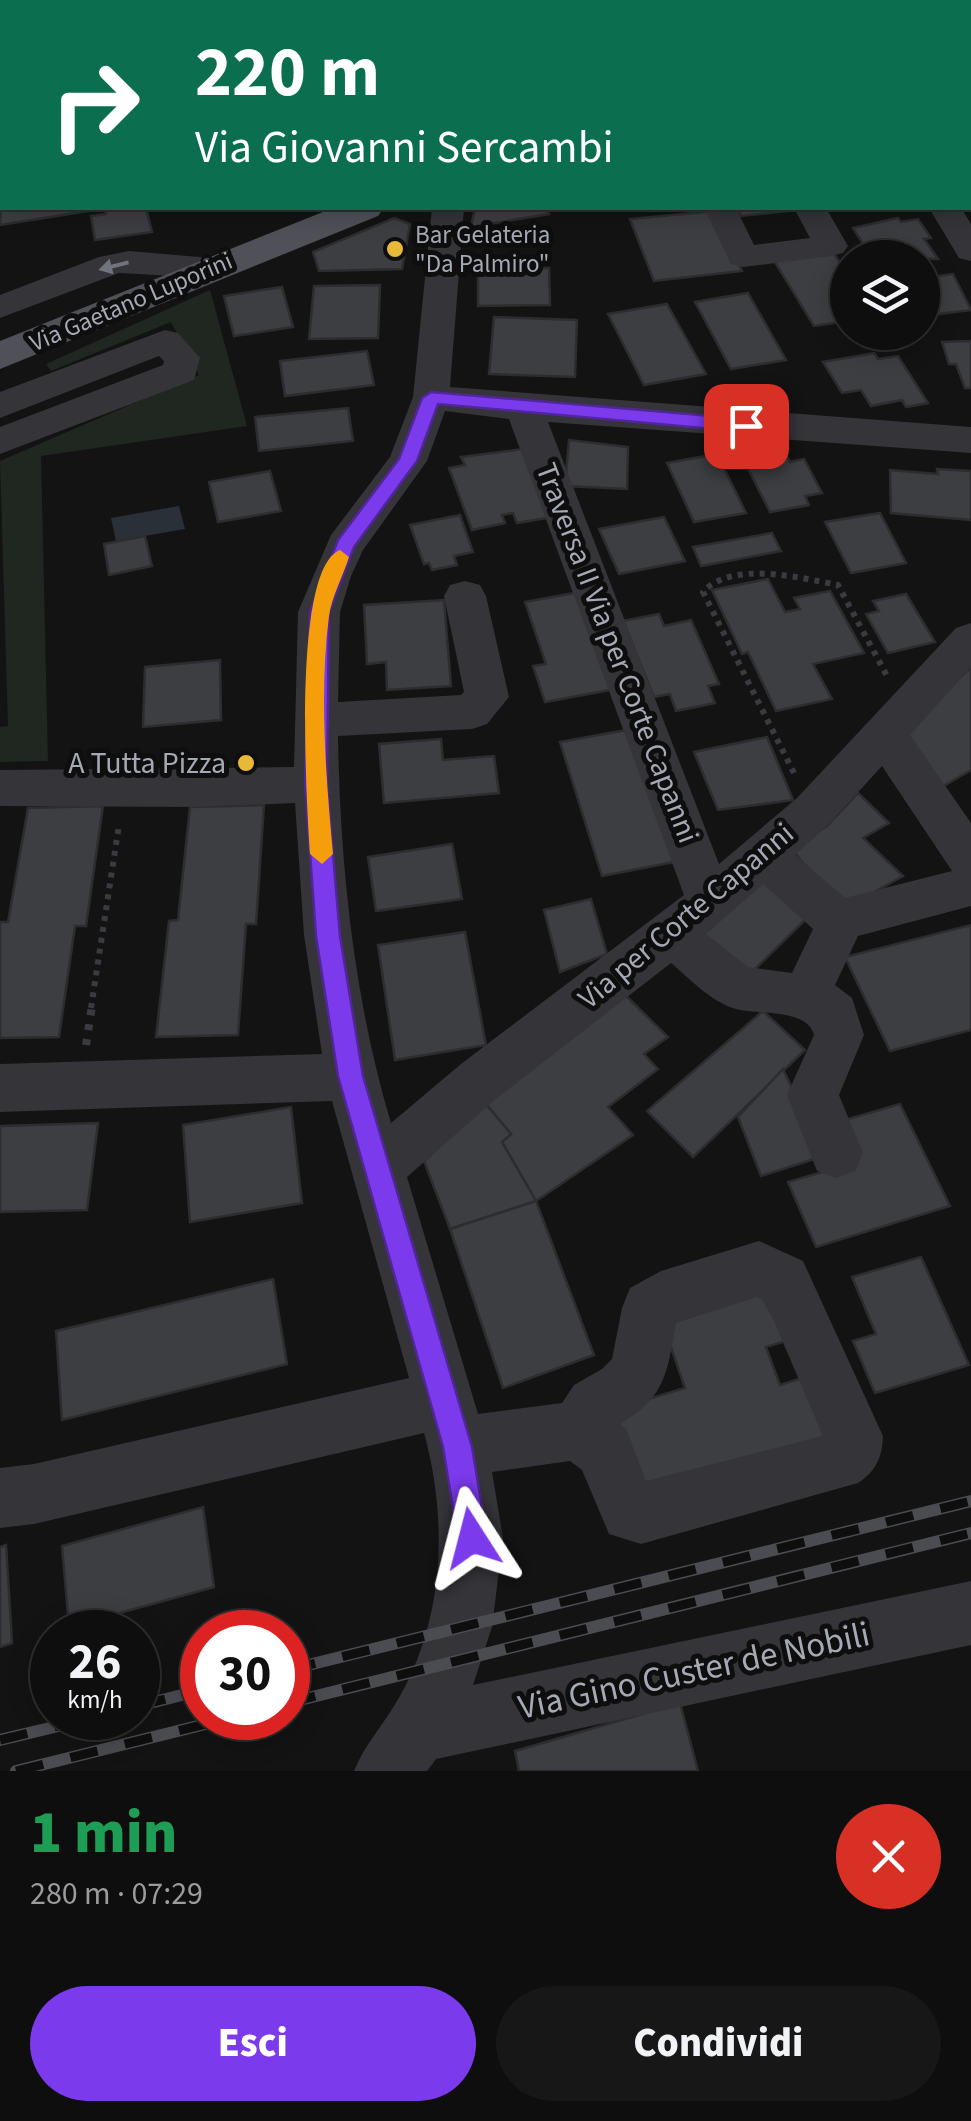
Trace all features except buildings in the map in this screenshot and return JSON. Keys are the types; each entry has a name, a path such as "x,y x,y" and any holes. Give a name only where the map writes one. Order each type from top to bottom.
{"main road":[{"name":"Via Gaetano Luporini","path":"262,247 323,210"},
{"name":"Via Gaetano Luporini","path":"0,356 360,210"}],"street":[{"path":"721,210 743,258 831,246 811,210"},
{"path":"947,210 971,251"},
{"path":"402,1751 450,1662 468,1581 472,1538 451,1423 351,1076 328,936 315,720 320,612 331,576 353,534 408,461 431,398 438,211"},
{"path":"0,307 111,264 129,261 211,268"},
{"path":"0,406 165,341 182,358 181,372 0,441"},
{"path":"431,398 971,440"},
{"name":"Traversa II Via per Corte Capanni","path":"524,408 709,899"},
{"path":"315,720 472,712 487,697 465,596"},
{"name":"Via per Corte Capanni","path":"378,1168 479,1081 671,935 813,811 971,639"},
{"path":"895,721 971,860"},
{"path":"0,788 316,784"},
{"path":"763,855 832,916 842,920 971,886"},
{"path":"804,997 842,920"},
{"path":"671,935 737,987 824,1002 834,1014 839,1034 813,1095 836,1153"},
{"path":"0,1088 351,1076"},
{"path":"0,1498 451,1423 578,1430 606,1450 622,1501 631,1512 641,1513 837,1462 852,1452 853,1436 783,1281 759,1268 661,1299 650,1308 638,1373 623,1390 595,1406 578,1430"},
{"name":"Via Gino Custer de Nobili","path":"402,1751 971,1613"}],"path":[{"path":"813,811 703,592 712,582 769,572 838,585 895,721"},
{"path":"80,1086 124,788"}],"shaded area":[{"path":"210,290 247,426 41,456 48,761 0,762 0,727 8,726 0,461 199,375 171,322 51,371 46,364"},
{"path":"179,506 185,529 116,541 111,518"}],"railway":[{"path":"310,1665 971,1501"},
{"path":"310,1698 971,1533"},
{"path":"160,1700 180,1696"},
{"path":"16,1771 180,1730"},
{"path":"0,1740 30,1733"}],"slow traffic":[{"path":"322,854 316,784 316,670 320,612 340,557"}],"place":[{"name":"Bar Gelateria \"Da Palmiro\"","path":"395,249"},
{"name":"A Tutta Pizza","path":"246,763"}],"route":[{"path":"472,1538 458,1447 351,1076 328,936 316,784 320,612 345,545 408,461 431,398 746,426"}]}
